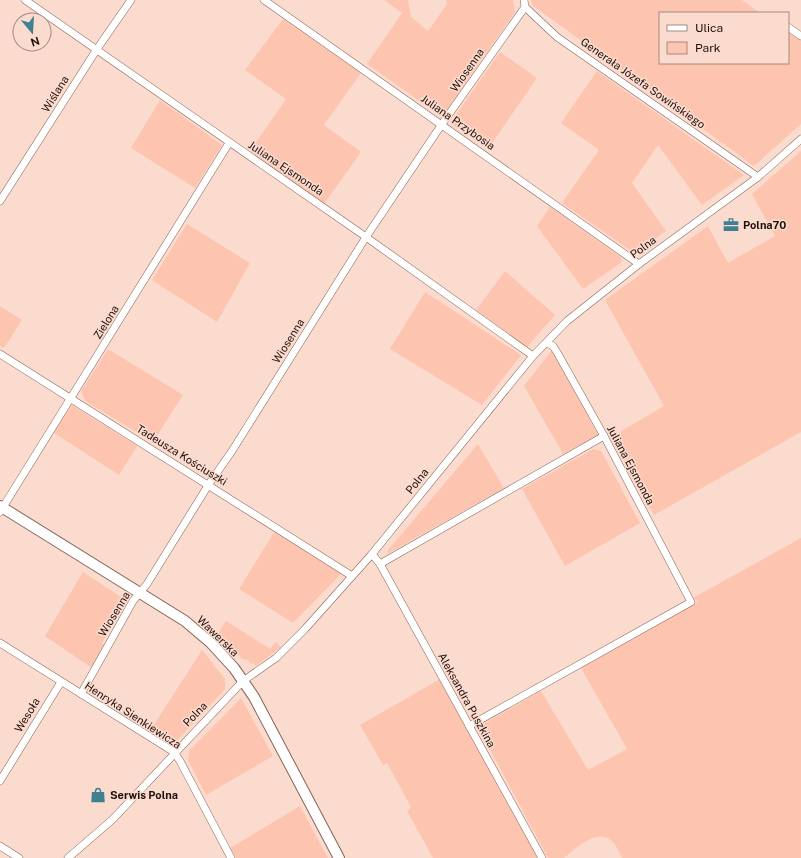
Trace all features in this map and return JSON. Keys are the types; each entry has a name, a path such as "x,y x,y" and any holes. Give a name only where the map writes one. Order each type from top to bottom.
{"street":[{"name":"Juliana Ejsmonda","path":"24,0 97,49 229,143 366,236 533,356"},
{"name":"Wiślana","path":"0,201 97,49 131,0"},
{"name":"Juliana Przybosia","path":"264,0 639,264"},
{"name":"Wiosenna","path":"81,694 133,601 140,594 209,484 232,451 366,236 524,4"},
{"name":"Generała Józefa Sowińskiego","path":"524,4 557,37 758,177"},
{"path":"789,28 801,36"},
{"name":"Polna","path":"68,858 113,818 243,680 276,658 372,554 533,356 567,321 639,264 758,177 801,139"},
{"name":"Zielona","path":"1,508 72,398 229,143"},
{"name":"Juliana Ejsmonda","path":"469,726 691,602 604,436 558,354 553,346 547,343"},
{"name":"Tadeusza Kościuszki","path":"0,354 209,484 352,576"},
{"path":"380,564 604,436"},
{"name":"Wawerska","path":"1,508 185,621 206,639 243,680 254,697 339,858"},
{"name":"Aleksandra Puszkina","path":"372,554 380,564 542,858"},
{"name":"Henryka Sienkiewicza","path":"0,643 174,752 231,858"},
{"name":"Wesoła","path":"0,781 61,682"},
{"path":"0,846 19,858"}],"green space":[{"path":"384,0 408,0 411,17 428,31 447,4 446,0 513,0 515,12 442,117 367,64 402,13"},
{"path":"531,0 742,0 759,12 659,12 659,64 789,64 789,33 801,41 801,124 754,166 532,5"},
{"path":"283,19 361,73 324,125 361,152 324,204 250,151 286,99 245,70"},
{"path":"500,52 537,78 488,149 450,123"},
{"path":"597,71 744,175 702,205 658,145 632,183 666,231 634,253 562,203 599,150 561,123"},
{"path":"160,100 222,145 195,188 131,148"},
{"path":"801,151 801,432 654,515 611,437 664,406 605,300 708,226 728,263 775,236 752,194"},
{"path":"550,207 621,257 622,262 583,289 537,226"},
{"path":"187,224 250,263 217,322 152,280"},
{"path":"505,271 555,315 527,347 476,310"},
{"path":"425,292 521,355 482,405 390,349"},
{"path":"0,306 22,320 4,348 0,346"},
{"path":"108,349 183,395 153,442 85,401 81,391"},
{"path":"552,350 598,435 563,454 524,386"},
{"path":"72,405 137,446 119,475 54,433"},
{"path":"478,444 504,488 387,554 388,550"},
{"path":"593,449 601,451 640,523 565,566 522,489"},
{"path":"274,532 341,574 293,623 239,589"},
{"path":"801,538 801,858 622,858 610,840 603,837 596,837 580,845 564,858 548,858 478,727 541,691 588,770 627,749 581,668 698,602 693,598"},
{"path":"83,572 127,601 102,643 105,645 92,668 45,636"},
{"path":"226,621 270,649 276,642 281,647 256,666 253,663 251,664 248,660 242,659 218,633"},
{"path":"202,650 225,679 225,689 173,745 150,731"},
{"path":"440,679 538,858 433,858 407,811 411,807 387,763 383,765 360,725"},
{"path":"241,698 273,756 206,795 188,760 189,751"},
{"path":"300,806 328,858 236,858 230,848"}],"place":[{"name":"Polna70","path":"731,225"},
{"name":"Serwis Polna","path":"98,795"}]}
